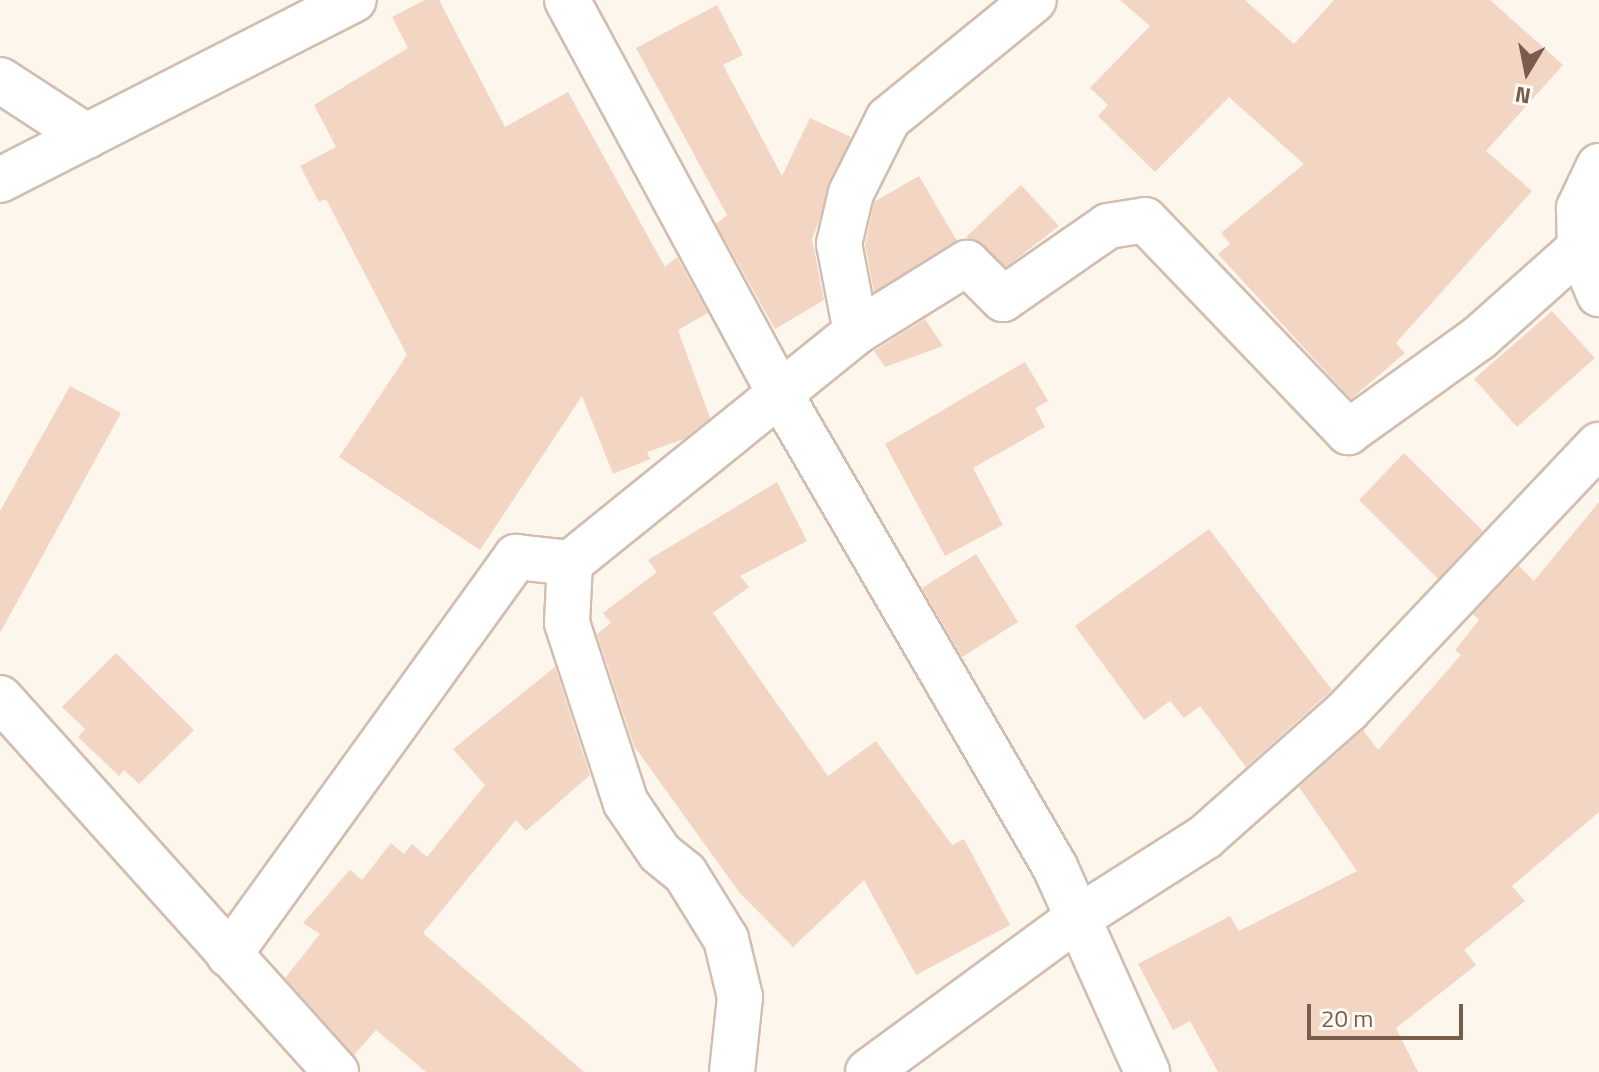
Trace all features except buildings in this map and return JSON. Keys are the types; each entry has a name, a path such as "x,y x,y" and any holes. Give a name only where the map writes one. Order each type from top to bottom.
{"street":[{"path":"0,180 354,0"},
{"path":"567,0 779,392 1055,867 1147,1072"},
{"path":"856,332 839,244 851,193 888,119 1034,0"},
{"path":"0,80 86,136"},
{"path":"1599,166 1579,208 1580,248 1599,294"},
{"path":"229,955 516,557 570,563 856,332 967,263 1003,299 1108,226 1145,220 1348,432 1479,338 1580,248"},
{"path":"868,1072 1078,918 1205,837 1348,710 1599,445"},
{"path":"570,563 567,623 626,803 660,853 685,873 726,939 740,997 732,1072"},
{"path":"0,698 336,1072"}]}
